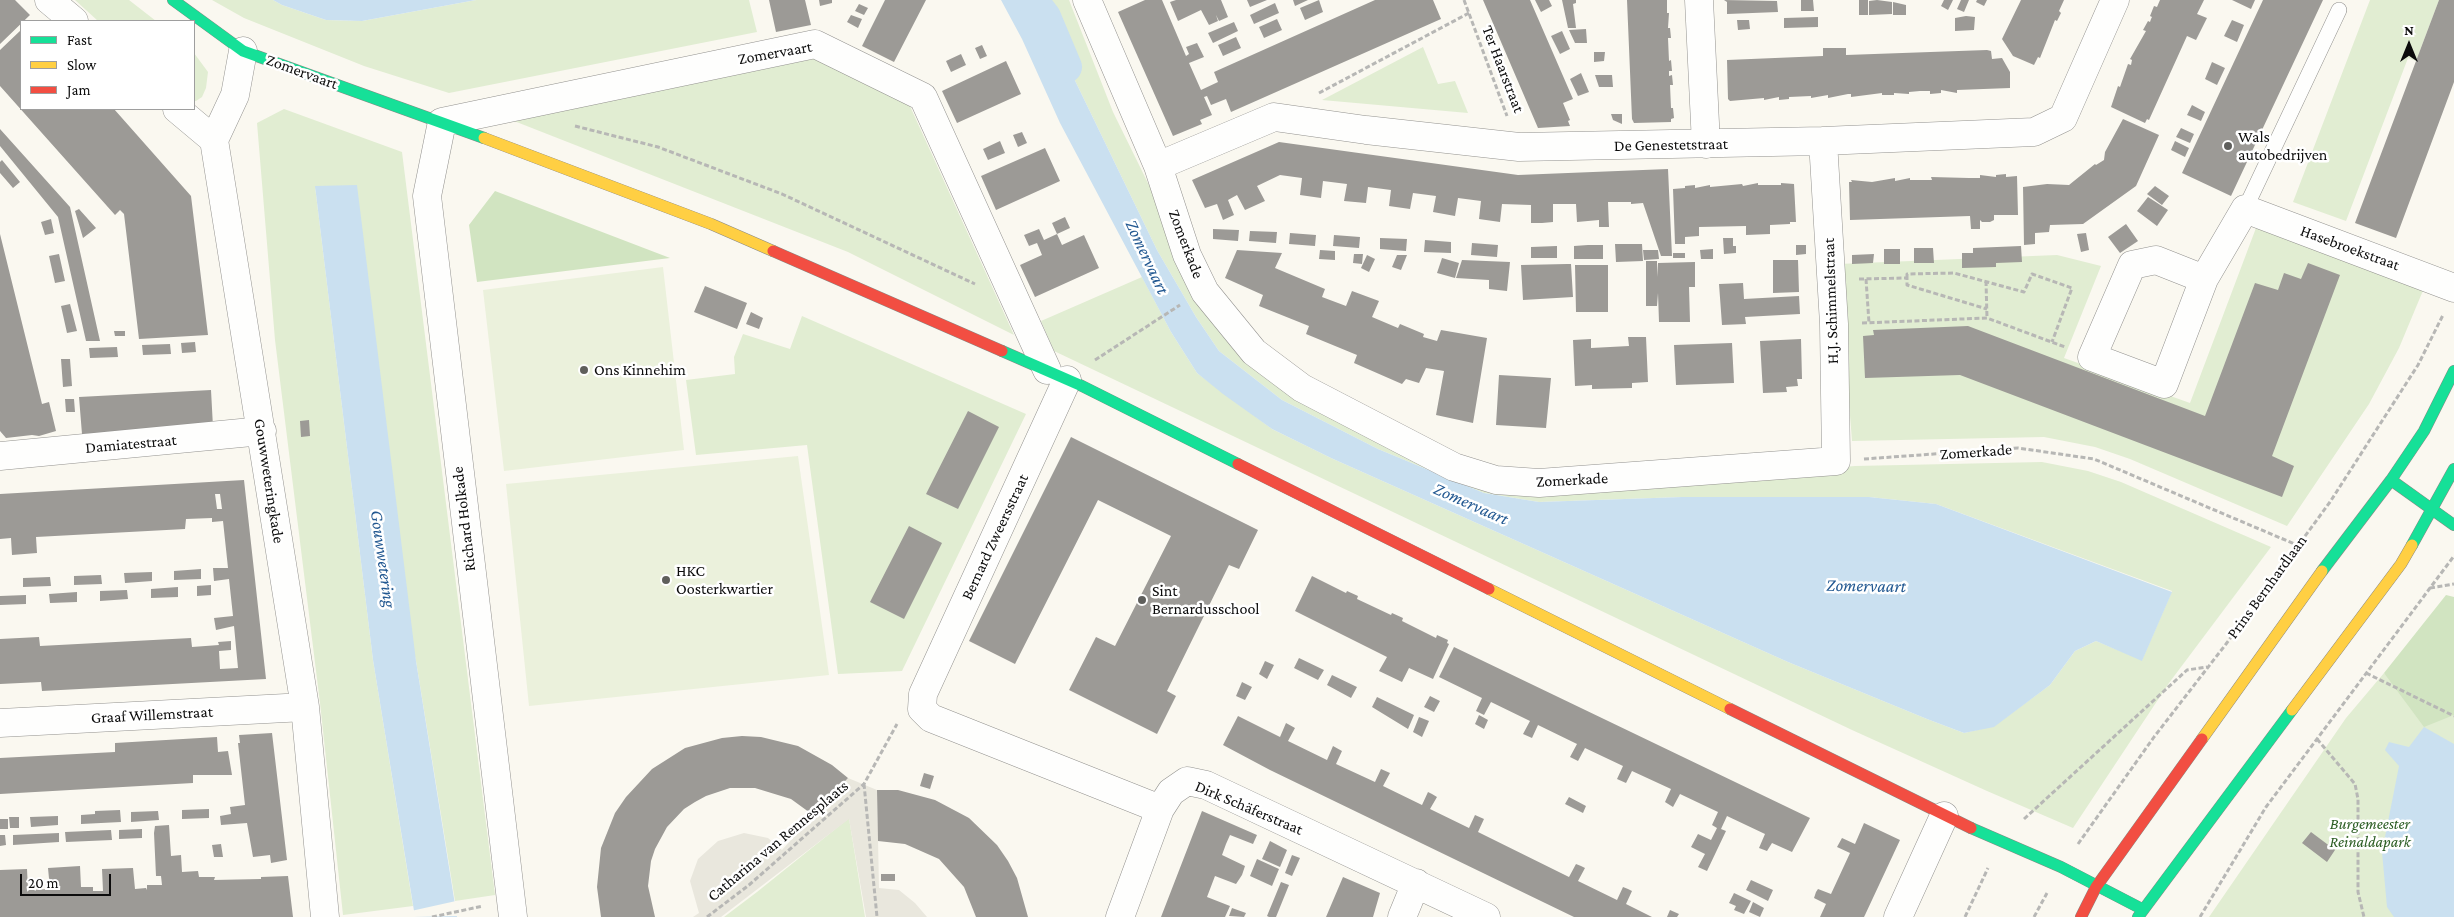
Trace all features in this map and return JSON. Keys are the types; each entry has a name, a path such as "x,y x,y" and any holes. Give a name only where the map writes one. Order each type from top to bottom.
{"street":[{"path":"49,0 73,20"},
{"name":"Zomervaart","path":"173,0 243,51 442,122 711,224 1065,379 1944,816 2061,867 2140,913"},
{"name":"Zomerkade","path":"1087,0 1158,166 1188,255 1205,292 1254,352 1302,388 1454,467 1496,480 1539,484 1836,461"},
{"path":"1699,0 1706,144"},
{"name":"De Genestetstraat","path":"1158,166 1274,117 1366,130 1519,146 1823,142 2034,132 2063,118 2115,0"},
{"name":"Zomervaart","path":"442,122 815,44 922,97 1015,303 1065,379"},
{"path":"178,110 214,140 235,95 243,51"},
{"name":"Richard Holkade","path":"442,122 427,196 513,917"},
{"name":"Gouwweteringkade","path":"214,140 305,707 325,917"},
{"name":"H.J. Schimmelstraat","path":"1823,142 1834,324 1836,461"},
{"path":"2204,279 2156,260 2132,265 2092,357 2164,384 2204,279 2245,209"},
{"name":"Hasebroekstraat","path":"2245,209 2449,300"},
{"path":"2081,917 2096,887 2322,571 2391,480 2424,431 2454,371"},
{"name":"Bernard Zweersstraat","path":"922,701 1065,379"},
{"name":"Damiatestraat","path":"0,456 262,431"},
{"path":"2140,913 2401,564 2454,469"},
{"path":"2391,480 2454,525"},
{"path":"922,701 931,718 1160,809"},
{"name":"Graaf Willemstraat","path":"0,723 305,707"},
{"name":"Dirk Schäferstraat","path":"1120,917 1160,809 1171,792 1187,781 1206,785 1486,917"},
{"path":"1898,917 1944,816"},
{"path":"1402,917 1416,883"}],"lane":[{"path":"2245,209 2339,10"},
{"path":"2140,913 2158,917"}],"path":[{"name":"Ter Haarstraat","path":"1464,0 1519,146"},
{"path":"1316,94 1468,13"},
{"path":"572,125 658,146 782,194 1015,303"},
{"path":"1988,309 1907,285 1907,274 1954,273 2024,292 2032,274 2072,288 2052,342"},
{"path":"1831,277 1866,280 1907,278"},
{"path":"1866,280 1869,323"},
{"path":"1986,281 1988,318"},
{"name":"Prins Bernhardlaan","path":"2061,867 2154,737 2357,462 2418,365 2449,300"},
{"path":"1065,379 1186,301"},
{"path":"1834,324 1988,318 2092,357"},
{"name":"Zomerkade","path":"1836,461 2018,448 2094,459 2297,545"},
{"path":"2200,917 2266,807 2454,556"},
{"path":"2429,588 2454,584"},
{"path":"1965,917 2000,841 2188,670 2207,667"},
{"path":"2366,673 2454,716"},
{"name":"Catharina van Rennesplaats","path":"707,917 749,885 864,784 898,723 922,701"},
{"path":"2317,739 2354,784 2358,799 2358,892 2364,917"},
{"name":"Catharina van Rennesplaats","path":"864,784 877,917"},
{"path":"432,917 458,911"}],"green space":[{"path":"75,0 129,0 155,20 97,20"},
{"path":"212,0 273,0 282,5 326,20 362,21 476,0 749,0 757,32 449,93 364,66 244,18"},
{"path":"1036,0 1069,0 1113,112 1173,234 1222,326 1453,474 1589,488 1855,466 2042,462 2088,471 2121,482 2271,547 2169,683 2073,828 1987,791 1852,730 1054,351 1041,321 1142,277 1171,332 1197,373 1272,429 1331,458 1788,662 1964,733 1994,726 2050,685 2075,651 2096,641 2142,660 2172,591 1936,504 1869,497 1682,497 1539,502 1484,493 1378,449 1282,400 1219,351 1196,317 1157,250"},
{"path":"2370,0 2439,0 2416,61 2408,58 2346,221 2293,202"},
{"path":"1423,47 1438,84 1455,81 1468,113 1322,100"},
{"path":"195,54 208,72 206,88 202,97 196,101"},
{"path":"817,58 909,104 1014,335 848,252 514,121"},
{"path":"284,109 402,152 495,895 455,901 416,661 315,186 373,660 413,906 343,915 320,703 275,340 257,123"},
{"path":"495,191 670,258 477,282 469,225"},
{"path":"2259,220 2427,281 2399,348 2369,404 2287,526 2130,459 2095,447 2044,437 1852,441 1838,264 2057,255 2101,266 2064,358 2190,403"},
{"name":"Ons Kinnehim","path":"663,267 684,450 504,471 483,290"},
{"path":"802,316 1026,414 902,671 838,674 807,445 696,455 686,380 735,374 734,357 743,334 790,349"},
{"name":"HKC Oosterkwartier","path":"798,456 829,675 529,706 506,484"},
{"path":"2446,595 2454,597 2454,715 2424,727 2384,673"},
{"name":"Burgemeester Reinaldapark","path":"2384,673 2450,716 2454,715 2454,917 2209,917 2346,718"},
{"path":"849,818 865,917 724,917 757,892"}],"shaded area":[{"path":"848,778 877,790 879,888 899,890 915,903 927,917 866,917 849,819 721,917 693,917 699,913 690,881 698,859 718,841 744,833 768,838 782,850"}],"water":[{"path":"273,0 476,0 362,21 326,20 282,5"},
{"path":"1001,0 1036,0 1157,250 1196,317 1219,351 1282,400 1378,449 1484,493 1539,502 1682,497 1869,497 1936,504 2172,592 2142,661 2096,641 2075,651 2050,685 1994,727 1964,733 1788,662 1331,458 1272,429 1197,373 1171,332 1060,123 1022,39"},
{"name":"Gouwwetering","path":"357,185 416,661 457,917 415,917 373,660 315,186"},
{"path":"2424,727 2454,744 2454,917 2394,917 2387,907 2382,852 2399,766 2385,750 2389,742 2409,747"}],"pier":[{"path":"456,901 459,916 413,917 411,911"}],"building":[{"path":"0,0 15,0 30,15 25,20 20,20 20,25 0,44"},
{"path":"769,0 805,0 811,25 776,32"},
{"path":"819,0 832,0 832,3 820,6"},
{"path":"885,0 926,0 894,62 862,46"},
{"path":"1145,0 1162,0 1186,56 1189,54 1186,47 1197,43 1204,57 1189,63 1201,90 1218,82 1214,72 1375,0 1433,0 1441,19 1231,112 1226,99 1211,105 1207,96 1204,97 1212,115 1200,120 1202,124 1173,136 1118,12"},
{"path":"1176,0 1221,0 1228,17 1219,21 1216,15 1218,21 1209,25 1201,10 1178,21 1170,2"},
{"path":"1247,0 1267,0 1250,7"},
{"path":"1293,0 1308,0 1295,6"},
{"path":"1319,0 1323,12 1305,20 1300,8"},
{"path":"1483,0 1530,0 1573,99 1563,103 1570,120 1568,121 1570,126 1538,128"},
{"path":"1535,0 1549,0 1552,6 1541,12"},
{"path":"1562,0 1576,0 1576,3 1573,4 1576,28 1568,28"},
{"path":"1627,0 1667,0 1667,13 1669,13 1668,28 1670,28 1671,38 1668,38 1669,61 1671,60 1672,71 1669,71 1669,76 1672,75 1673,85 1670,85 1671,108 1673,108 1674,118 1671,119 1671,122 1634,123 1632,119"},
{"path":"1724,0 1777,1 1778,12 1727,14 1727,2"},
{"path":"1801,0 1813,0 1814,11 1801,11"},
{"path":"1859,0 1868,0 1868,15 1859,15"},
{"path":"1944,0 1953,0 1948,10 1941,6"},
{"path":"1961,0 1969,0 1964,12 1957,9"},
{"path":"1977,0 1987,0 1984,6 1976,2"},
{"path":"2021,0 2064,0 2059,11 2061,13 2057,21 2055,20 2040,58 2038,57 2034,65 2013,56 2002,39"},
{"path":"2160,0 2204,0 2197,14 2207,18 2196,40 2187,36 2149,120 2147,119 2145,123 2111,107 2128,64 2131,65 2132,60 2130,59 2146,31 2143,30 2148,21 2150,22 2154,6 2157,7"},
{"path":"2232,0 2255,0 2251,9"},
{"path":"2263,0 2323,0 2231,196 2182,173"},
{"path":"2439,0 2454,0 2454,82 2396,238 2355,223"},
{"path":"1869,1 1892,2 1892,14 1869,15"},
{"path":"1893,2 1906,5 1906,15 1893,15"},
{"path":"1275,3 1279,13 1254,24 1250,15"},
{"path":"859,4 868,8 864,15 855,11"},
{"path":"851,15 862,19 858,28 847,22"},
{"path":"1818,17 1818,27 1784,28 1784,18"},
{"path":"1975,17 1974,30 1955,31 1955,18"},
{"path":"1277,19 1282,30 1264,38 1259,27"},
{"path":"1737,20 1749,20 1750,29 1738,30"},
{"path":"2232,20 2244,25 2237,42 2224,36"},
{"path":"1234,22 1238,31 1213,43 1208,33"},
{"path":"1586,29 1587,43 1575,43 1569,30"},
{"path":"20,31 20,108 0,86 0,50"},
{"path":"1562,31 1570,49 1560,54 1551,36"},
{"path":"1236,37 1241,48 1223,56 1218,45"},
{"path":"982,45 987,56 980,59 975,48"},
{"path":"1823,48 1846,48 1846,55 1987,50 1991,51 1992,59 2002,58 2010,72 2010,88 1957,90 1957,93 1941,90 1941,93 1930,94 1930,91 1920,91 1909,92 1909,94 1894,93 1894,95 1882,95 1882,93 1851,97 1851,94 1848,94 1828,98 1828,95 1811,98 1811,96 1789,97 1789,99 1779,100 1779,97 1764,100 1764,98 1730,101 1728,99 1727,60 1823,56"},
{"path":"1594,52 1605,52 1604,61 1594,62"},
{"path":"961,54 966,65 951,72 946,61"},
{"path":"1006,61 1021,94 957,123 942,91"},
{"path":"2212,62 2225,68 2217,85 2205,79"},
{"path":"1581,73 1589,92 1578,96 1570,79"},
{"path":"1595,75 1612,75 1613,87 1599,87"},
{"path":"2192,105 2205,112 2201,121 2187,115"},
{"path":"21,110 115,110 191,196 208,335 139,339 124,214 120,210 115,215"},
{"path":"1611,114 1622,114 1622,124 1613,120"},
{"path":"2123,119 2159,135 2136,186 2083,224 2050,225 2049,232 2035,233 2035,244 2024,245 2023,187 2047,184 2069,185 2095,164 2104,160 2105,152"},
{"path":"2181,128 2194,134 2190,143 2176,137"},
{"path":"0,129 70,207 100,341 86,341 58,217 0,146"},
{"path":"1022,132 1027,143 1018,147 1013,135"},
{"path":"1000,141 1005,153 988,160 983,149"},
{"path":"2175,141 2189,148 2185,157 2171,150"},
{"path":"1279,142 1518,175 1668,169 1672,256 1661,256 1643,203 1608,202 1609,227 1599,227 1599,220 1577,222 1576,204 1553,204 1553,222 1531,223 1531,205 1502,204 1500,222 1479,219 1481,201 1458,198 1455,216 1433,212 1436,196 1413,193 1410,209 1389,206 1391,190 1368,187 1366,203 1344,201 1347,184 1323,181 1321,198 1300,195 1302,178 1280,175 1257,186 1265,201 1245,210 1237,195 1228,200 1234,215 1223,220 1217,204 1205,208 1192,180"},
{"path":"1045,148 1060,181 996,210 981,176"},
{"path":"2,160 20,182 13,188 0,173 0,162"},
{"path":"2006,174 2006,177 2017,176 2018,215 1994,215 1994,220 1990,222 1982,222 1980,220 1980,229 1971,229 1970,216 1850,220 1849,182 1852,182 1851,180 1872,182 1895,178 1895,181 1910,178 1910,180 1932,180 1931,177 1980,178 1980,175 1996,177 1996,175"},
{"path":"1758,183 1758,185 1794,184 1796,222 1770,225 1770,234 1746,235 1746,226 1699,227 1699,236 1685,237 1685,244 1675,244 1673,189 1695,185 1695,188 1710,185 1710,187 1742,184 1743,186"},
{"path":"2155,186 2169,196 2162,205 2147,194"},
{"path":"2148,197 2168,210 2157,226 2137,211"},
{"path":"79,209 96,228 83,238 75,211"},
{"path":"1065,217 1070,228 1057,234 1052,223"},
{"path":"51,219 54,233 45,235 41,222"},
{"path":"2126,224 2138,241 2120,253 2108,237"},
{"path":"1039,229 1044,240 1057,234 1062,245 1084,235 1099,268 1035,297 1020,265 1042,255 1037,243 1029,246 1024,235"},
{"path":"1213,229 1239,230 1238,241 1213,239"},
{"path":"1250,231 1277,232 1276,243 1249,241"},
{"path":"1290,233 1316,235 1315,246 1289,244"},
{"path":"2086,233 2089,250 2081,252 2077,234"},
{"path":"0,234 42,404 49,402 56,431 39,436 6,438 0,431"},
{"path":"1334,235 1360,237 1359,248 1333,246"},
{"path":"1380,238 1407,239 1406,251 1380,249"},
{"path":"1723,238 1733,238 1733,246 1736,246 1736,253 1724,254"},
{"path":"1425,240 1451,242 1451,253 1424,252"},
{"path":"1472,243 1498,245 1497,257 1471,255"},
{"path":"1615,244 1642,244 1643,261 1616,262"},
{"path":"1603,245 1603,259 1574,259 1574,246"},
{"path":"1796,245 1806,245 1806,254 1796,255"},
{"path":"1557,246 1557,258 1531,258 1531,247"},
{"path":"2021,246 2022,262 1996,263 1996,267 1962,268 1962,253 1973,253 1973,248"},
{"path":"1914,248 1933,248 1934,263 1914,263"},
{"path":"1713,249 1713,259 1701,259 1700,250"},
{"path":"1884,249 1900,249 1900,264 1884,264"},
{"path":"1237,250 1282,253 1275,268 1325,289 1322,297 1346,306 1352,291 1379,301 1372,317 1398,328 1400,324 1424,334 1423,337 1437,341 1441,330 1487,338 1473,423 1436,415 1444,371 1426,368 1419,383 1406,379 1402,384 1354,363 1357,355 1306,334 1309,326 1259,306 1263,295 1225,278"},
{"path":"1320,250 1335,251 1335,260 1319,259"},
{"path":"1643,250 1658,250 1659,259 1644,260"},
{"path":"1673,253 1685,253 1685,258 1673,258"},
{"path":"59,254 65,281 55,283 49,256"},
{"path":"1354,254 1363,254 1362,264 1353,263"},
{"path":"1874,254 1873,263 1852,264 1852,255"},
{"path":"1367,255 1375,259 1369,272 1361,268"},
{"path":"1397,255 1407,255 1401,270 1392,267"},
{"path":"1442,258 1459,263 1455,278 1437,273"},
{"path":"1462,260 1510,262 1507,291 1489,289 1489,280 1456,278"},
{"path":"1773,260 1798,260 1799,292 1773,293"},
{"path":"1646,261 1657,261 1657,277 1658,263 1695,262 1695,287 1689,287 1690,322 1659,322 1658,293 1657,306 1646,306"},
{"path":"2308,263 2340,275 2272,456 2294,466 2282,497 1960,375 1865,378 1863,336 1874,335 1873,330 1968,326 2205,416 2255,283 2278,290 2284,273 2301,279"},
{"path":"1571,264 1573,297 1523,300 1521,265"},
{"path":"1575,265 1608,265 1608,312 1576,312"},
{"path":"1743,283 1744,299 1799,296 1800,314 1745,317 1746,324 1722,325 1719,284"},
{"path":"705,286 747,303 737,329 694,312"},
{"path":"70,304 77,331 67,333 61,306"},
{"path":"751,312 763,318 759,329 746,324"},
{"path":"114,331 125,331 125,336 115,336"},
{"path":"1628,337 1646,337 1648,382 1632,383 1632,388 1592,389 1592,385 1575,386 1573,340 1591,339 1591,348 1629,346"},
{"path":"1801,339 1802,379 1797,379 1798,386 1786,387 1787,392 1763,393 1760,341"},
{"path":"195,342 196,352 182,353 181,343"},
{"path":"1732,343 1734,383 1676,385 1674,345"},
{"path":"170,344 171,354 143,355 142,345"},
{"path":"117,347 118,357 90,358 89,348"},
{"path":"61,359 70,359 72,386 63,387"},
{"path":"1499,375 1551,378 1546,428 1496,425"},
{"path":"211,390 213,427 82,434 79,397"},
{"path":"65,399 74,399 75,412 66,412"},
{"path":"968,411 999,427 958,509 926,494"},
{"path":"309,420 310,436 301,437 300,421"},
{"path":"1071,437 1258,530 1239,569 1229,565 1167,691 1176,696 1157,734 1069,690 1096,637 1115,646 1171,536 1098,500 1015,664 969,641"},
{"path":"244,480 266,679 42,691 41,682 0,684 0,639 39,637 40,646 191,638 192,647 219,645 218,642 231,641 231,650 219,651 220,669 238,668 234,626 216,630 214,618 233,616 229,579 214,581 213,568 228,568 223,521 212,522 212,518 186,519 185,529 36,537 37,553 12,555 11,538 0,539 0,494","holes":["215,494 220,494 222,509 217,509"]},
{"path":"909,526 942,543 904,619 870,602"},
{"path":"201,569 201,579 174,580 174,571"},
{"path":"152,572 152,581 125,583 124,573"},
{"path":"101,575 102,584 74,585 74,576"},
{"path":"1312,576 1346,593 1347,591 1358,596 1357,599 1391,615 1392,613 1403,618 1402,621 1436,638 1437,635 1448,640 1447,643 1449,644 1433,679 1409,668 1402,682 1379,671 1387,657 1295,611"},
{"path":"50,577 51,586 23,587 23,578"},
{"path":"211,585 211,595 197,596 197,586"},
{"path":"178,587 178,597 151,598 151,589"},
{"path":"127,590 128,599 100,601 100,591"},
{"path":"77,592 77,602 50,603 49,594"},
{"path":"26,595 26,604 0,605 0,596"},
{"path":"1454,647 1810,818 1792,852 1772,843 1767,851 1759,848 1765,834 1727,816 1721,829 1726,831 1707,871 1698,867 1705,854 1691,847 1698,834 1711,840 1717,828 1712,825 1718,812 1680,794 1673,807 1665,802 1671,789 1632,771 1626,783 1617,779 1623,766 1585,748 1578,761 1570,757 1577,744 1538,725 1532,738 1523,734 1530,721 1491,702 1484,715 1476,711 1482,698 1439,677"},
{"path":"1299,658 1324,670 1318,680 1294,668"},
{"path":"1265,661 1274,665 1267,679 1259,674"},
{"path":"1332,675 1357,687 1351,698 1327,685"},
{"path":"1242,682 1252,687 1245,700 1236,696"},
{"path":"1430,696 1440,701 1434,712 1424,707"},
{"path":"1377,697 1414,715 1408,729 1372,707"},
{"path":"1479,715 1488,720 1484,729 1475,724"},
{"path":"1238,716 1280,737 1286,723 1295,728 1288,741 1327,760 1333,746 1342,751 1336,764 1375,782 1381,769 1390,773 1383,786 1422,805 1428,792 1437,797 1430,809 1469,828 1475,815 1484,819 1478,832 1569,877 1576,864 1581,866 1585,868 1578,881 1617,900 1623,887 1628,889 1632,891 1626,904 1652,917 1574,917 1270,770 1223,745"},
{"path":"1419,717 1429,721 1422,737 1413,732"},
{"path":"272,733 287,860 271,863 270,855 253,857 247,823 221,825 220,816 231,814 230,807 245,805 238,743 240,743 239,735"},
{"path":"217,737 218,752 228,751 232,775 193,775 193,783 0,794 0,758 115,752 115,743"},
{"path":"761,737 798,746 832,765 848,778 813,815 791,799 755,788 730,788 695,802 684,809 667,827 655,849 651,861 648,886 655,917 601,917 597,887 601,848 615,813 626,797 652,769 685,748 722,738"},
{"path":"924,773 934,776 930,789 920,786"},
{"path":"877,790 898,790 935,800 969,818 997,845 1008,861 1017,878 1028,917 976,917 964,887 939,859 905,844 878,841"},
{"path":"1569,797 1586,806 1583,813 1565,804"},
{"path":"209,809 209,818 182,819 182,810"},
{"path":"120,810 121,822 81,824 81,815 95,814 95,811"},
{"path":"158,811 159,820 131,822 131,812"},
{"path":"1202,811 1257,835 1253,844 1230,835 1226,844 1222,855 1245,866 1242,875 1236,884 1215,876 1207,897 1230,906 1225,917 1161,917"},
{"path":"58,816 58,825 31,827 30,817"},
{"path":"9,817 19,817 19,828 10,828"},
{"path":"0,819 8,819 8,829 0,829"},
{"path":"1864,823 1900,840 1865,915 1864,917 1820,917 1826,904 1814,898 1816,892 1818,889 1831,894 1850,853 1837,847 1842,838 1855,844"},
{"path":"169,825 171,856 181,855 182,872 198,871 199,877 215,877 214,880 261,879 261,877 288,876 293,917 0,917 0,870 27,869 28,890 50,889 48,868 80,866 81,887 93,887 93,891 103,891 102,869 133,868 135,889 146,888 147,890 147,885 162,885 161,876 156,876 154,833 155,826"},
{"path":"142,829 142,838 119,839 119,830"},
{"path":"111,830 112,840 66,842 65,832"},
{"path":"2311,832 2335,850 2327,862 2302,843"},
{"path":"59,833 59,842 13,845 13,835"},
{"path":"0,835 5,835 6,845 0,846"},
{"path":"1270,841 1287,850 1280,867 1262,859"},
{"path":"221,844 223,857 214,857 212,845"},
{"path":"1292,855 1300,858 1292,876 1285,873"},
{"path":"1257,859 1279,869 1272,886 1250,876"},
{"path":"881,874 895,874 895,881 881,881"},
{"path":"1343,877 1380,893 1373,917 1326,917"},
{"path":"1751,880 1773,890 1768,901 1746,890"},
{"path":"1281,882 1289,885 1276,917 1269,917 1267,916"},
{"path":"1734,893 1751,901 1744,914 1734,910 1736,906 1729,903"},
{"path":"1753,902 1764,908 1760,917 1749,912"},
{"path":"1232,908 1246,913 1244,917 1229,916"},
{"path":"1670,910 1679,914 1677,917 1667,917"}],"waterway":[{"name":"Zomervaart","path":"1032,0 1045,17 1066,67"}],"traffic: fast":[{"path":"173,0 243,51 484,138"},
{"path":"1002,351 1082,386 1238,464"},
{"path":"2322,571 2391,480 2424,431 2454,371"},
{"path":"2412,545 2454,469"},
{"path":"2391,480 2454,525"},
{"path":"2138,917 2292,710"},
{"path":"1971,828 2061,867 2142,909"}],"traffic: slow":[{"path":"484,138 711,224 773,251"},
{"path":"2292,710 2401,564 2412,545"},
{"path":"2202,739 2322,571"},
{"path":"1489,589 1730,709"}],"traffic: jam":[{"path":"773,251 1002,351"},
{"path":"1238,464 1489,589"},
{"path":"1730,709 1971,828"},
{"path":"2081,917 2096,887 2202,739"}],"place":[{"name":"Wals autobedrijven","path":"2228,146"},
{"name":"Ons Kinnehim","path":"584,370"},
{"name":"HKC Oosterkwartier","path":"666,580"},
{"name":"Sint Bernardusschool","path":"1142,600"}]}
